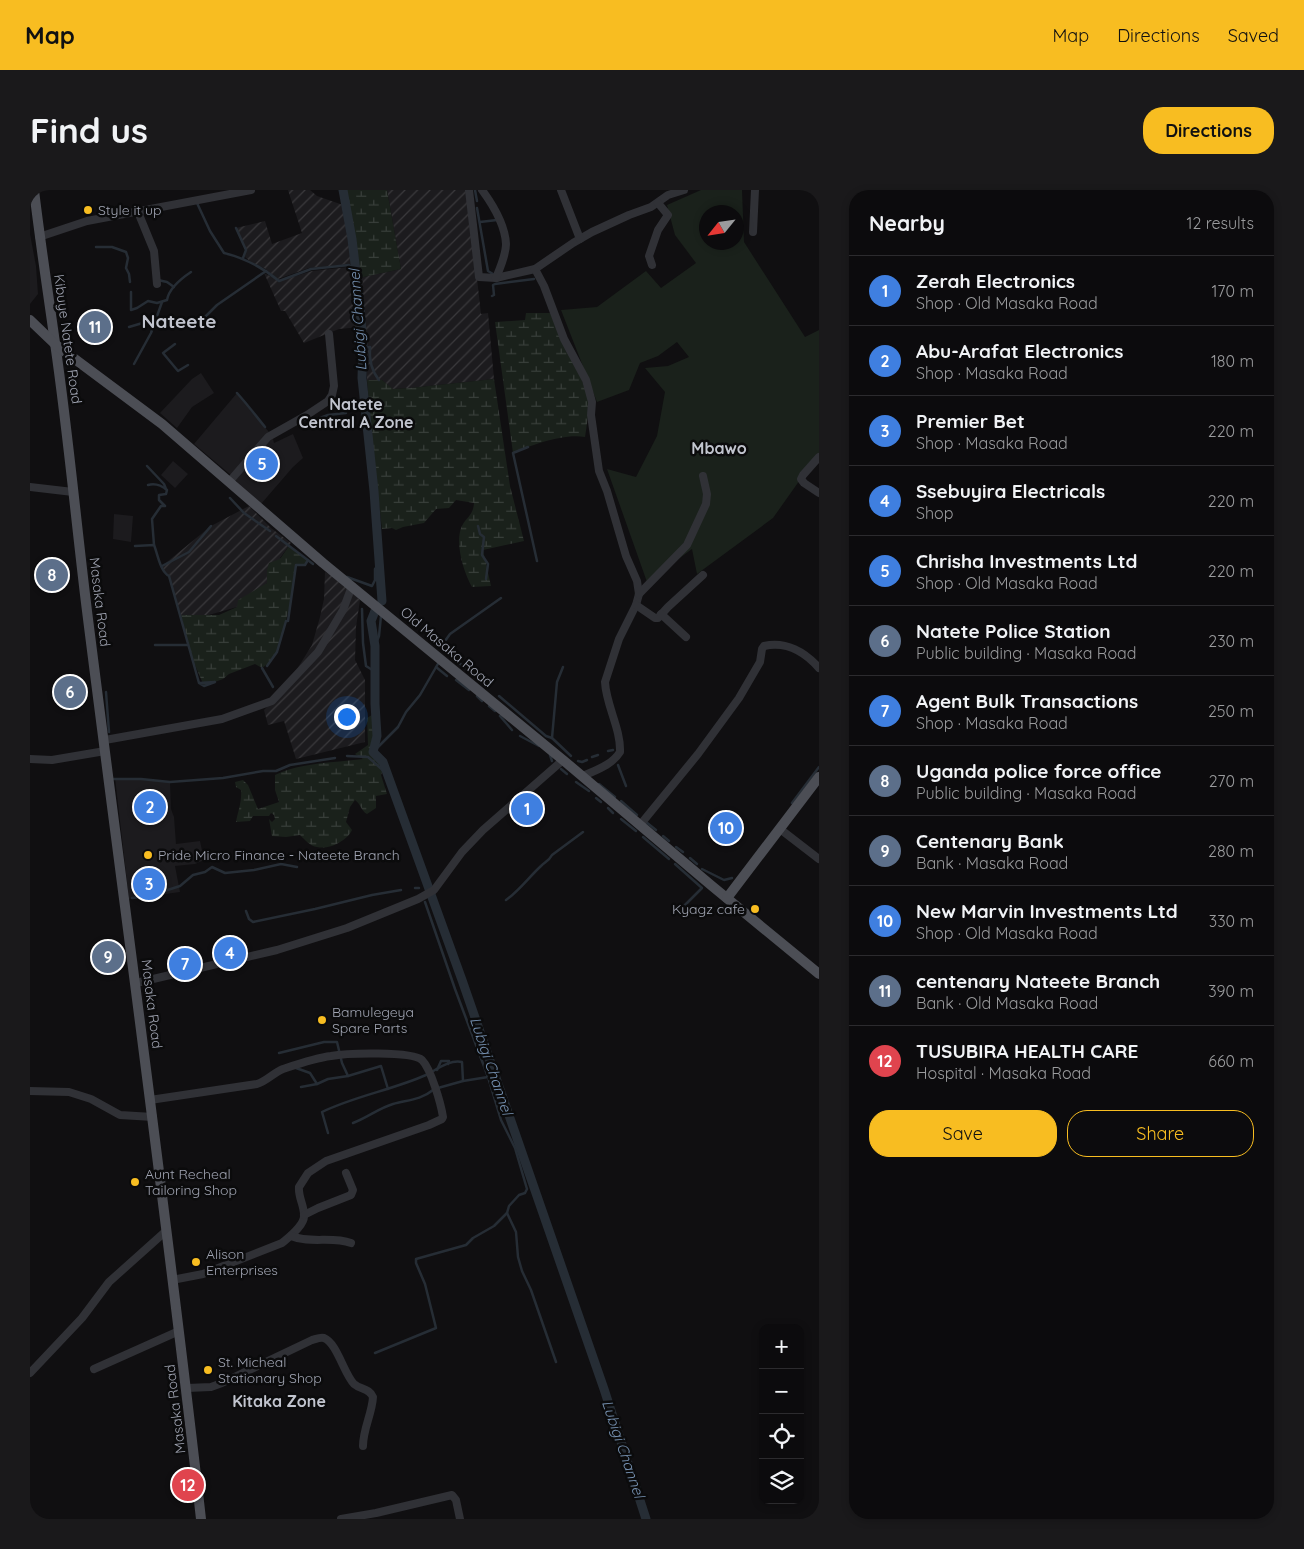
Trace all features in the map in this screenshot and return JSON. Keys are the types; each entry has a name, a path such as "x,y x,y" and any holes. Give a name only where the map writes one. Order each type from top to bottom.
{"main road":[{"name":"Kibuye Natete Road","path":"34,190 56,345 73,492"},
{"name":"Old Masaka Road","path":"30,320 56,345 162,424 352,586 521,727 564,760 819,974"},
{"name":"Masaka Road","path":"73,492 187,1388 201,1519"},
{"path":"727,898 817,784"}],"street":[{"path":"40,236 87,221 250,190"},
{"path":"470,190 479,277 496,278 535,269 580,239 658,203 667,192 684,190"},
{"path":"482,190 499,216 506,242 496,278"},
{"path":"561,190 580,239"},
{"path":"752,232 755,190"},
{"path":"652,264 649,256 658,230 668,215 658,203"},
{"path":"138,212 154,251 157,284"},
{"path":"535,269 544,286 564,339 586,380 592,402 591,415 599,471 640,594"},
{"path":"229,482 268,437 328,401 334,386 329,334"},
{"path":"819,457 801,477 801,480 819,493"},
{"path":"583,776 614,760 620,752 616,726 605,682 619,639 640,594 687,545 706,504 707,494 702,476"},
{"path":"30,486 73,492"},
{"path":"636,605 655,618 658,618 703,575"},
{"path":"30,759 52,760 222,719 272,701 284,686 318,652 343,610 352,586"},
{"path":"661,614 686,638"},
{"path":"640,825 698,754 739,698 760,662 763,648 772,645 789,646 806,655 819,668"},
{"path":"136,983 277,950 347,928 396,909 431,892 462,852 483,830 564,760"},
{"path":"780,829 819,859"},
{"path":"150,1100 257,1084 282,1070 330,1056 380,1053 406,1055 421,1059 428,1068 442,1119 318,1165 308,1173 299,1187 300,1202 304,1215"},
{"path":"30,1091 69,1092 91,1099 120,1115 152,1117"},
{"path":"172,1280 204,1274 272,1248 291,1236 299,1226 304,1215 351,1195 353,1190 346,1173"},
{"path":"30,1373 82,1318 109,1282 166,1231"},
{"path":"291,1236 306,1240 342,1240 351,1244"},
{"path":"94,1370 179,1331"},
{"path":"187,1388 210,1387 222,1383 312,1340 322,1338 332,1346 354,1384 370,1392 374,1397 370,1418 364,1433 364,1446"},
{"path":"341,1519 377,1516 452,1495 456,1500 460,1519"}],"shaded area":[{"path":"288,190 310,190 317,196 343,205 353,266 350,264 309,268 278,279 245,257 246,250 236,228 265,221 272,244 302,233"},
{"path":"387,190 467,190 481,314 488,313 494,379 392,389 382,380 367,380 366,342 359,278 401,269"},
{"path":"30,234 36,266 38,294 30,304"},
{"path":"349,267 354,271 360,327 339,329 304,343 285,311 281,311 264,273 280,281 312,271"},
{"path":"201,373 214,393 192,407 177,428 160,413 192,379"},
{"path":"237,393 248,404 251,411 269,432 232,476 194,444"},
{"path":"293,434 303,458 261,504 235,480 269,440 273,439 274,443"},
{"path":"173,461 188,474 175,488 161,475"},
{"path":"249,506 271,528 291,543 280,558 282,559 267,570 267,583 237,607 205,616 181,615 169,576 165,573 162,566 211,526"},
{"path":"114,514 133,516 131,542 113,539"},
{"path":"325,572 338,579 360,600 356,627 355,660 365,680 365,742 296,759 284,721 268,725 264,710 284,690 312,645 324,599"},
{"path":"115,778 170,782 171,809 174,817 176,844 200,841 204,860 195,864 175,866 180,892 129,899"}],"green space":[{"path":"346,190 387,190 401,269 359,278"},
{"path":"701,190 742,190 743,205 699,205 699,250 744,250 744,242 805,337 819,330 819,453 773,518 697,574 692,549 647,582 607,469 636,477 657,436 665,392 645,368 668,366 689,357 677,342 658,356 640,363 629,390 597,402 561,310 597,307 646,271 661,288 696,263 675,235 667,205"},
{"path":"526,313 550,313 577,367 590,403 585,437 558,438 513,453 495,322 525,320"},
{"path":"494,379 510,486 524,541 483,550 491,586 472,587 463,566 459,540 462,526 471,513 474,503 456,500 449,508 436,509 424,523 396,530 392,528 382,529 367,380 382,380 393,389"},
{"path":"289,546 308,560 305,565 296,565 290,604 277,652 269,663 262,668 255,664 204,686 195,665 194,667 181,615 219,615 237,607 238,600 267,583 269,563 280,559"},
{"path":"375,713 377,736 373,752 383,762 384,768 381,775 387,794 376,796 376,808 367,814 355,800 350,807 346,822 352,830 346,838 332,846 322,848 312,845 300,835 272,836 269,819 272,822 275,819 271,813 269,816 253,816 250,821 236,822 241,790 236,787 235,782 243,780 248,785 258,809 279,802 275,790 275,775 307,765 363,759 355,754 368,745 367,718"}],"waterway":[{"name":"Lubigi Channel","path":"343,190 352,239 360,306 363,345 362,378 374,491 382,601"},
{"path":"475,190 477,201"},
{"path":"197,203 210,231 224,253 253,264 279,281 311,269 349,265 356,271"},
{"path":"477,208 488,271 493,274"},
{"path":"480,222 497,220"},
{"path":"236,228 246,250 243,258"},
{"path":"96,247 112,247 126,252 128,258 126,268 130,282"},
{"path":"202,320 217,305 266,271"},
{"path":"131,292 131,310 148,301 157,303 167,300 173,287 191,272"},
{"path":"492,296 494,295 493,285 495,284 534,279"},
{"path":"158,280 167,282 174,287"},
{"path":"134,364 151,333 162,302"},
{"path":"129,327 156,319"},
{"path":"175,344 163,353 178,371 188,365"},
{"path":"363,348 370,347 371,364 379,380"},
{"path":"237,393 265,427"},
{"path":"320,418 346,413"},
{"path":"528,447 513,453 537,561"},
{"path":"147,466 164,484 166,489"},
{"path":"148,485 158,485 167,490 166,494 159,495 159,500 165,506 161,506 152,519 154,545"},
{"path":"230,498 244,513 270,531"},
{"path":"162,566 189,552 211,526"},
{"path":"478,526 480,534 484,537 482,555 488,564 486,579"},
{"path":"276,536 313,564"},
{"path":"135,546 154,545 161,567 169,576 199,683 204,686 215,682 199,683"},
{"path":"267,666 277,652 286,621 288,621 296,565 305,565 308,560"},
{"path":"347,577 372,586 375,580 375,569 379,565"},
{"path":"486,686 443,649 445,641 450,634 501,598"},
{"path":"362,609 366,666 374,671"},
{"name":"Lubigi Channel","path":"375,611 371,621 375,646 377,736 373,752 383,762 462,980 604,1389 646,1519"},
{"path":"375,646 379,636 381,616"},
{"path":"155,645 188,645"},
{"path":"373,752 398,727 406,712 420,695 439,662"},
{"path":"436,667 447,676"},
{"path":"563,667 557,682 552,738 571,756"},
{"path":"262,668 273,687"},
{"path":"456,680 469,690"},
{"path":"106,692 109,732"},
{"path":"477,696 482,701"},
{"path":"499,696 546,736 552,738"},
{"path":"489,706 495,711"},
{"path":"500,716 512,730"},
{"path":"520,736 539,746"},
{"path":"608,751 613,750"},
{"path":"550,755 552,761"},
{"path":"592,757 598,755"},
{"path":"347,756 368,757 386,773"},
{"path":"113,779 170,782 223,778 263,771 276,771 290,765 335,758"},
{"path":"578,761 587,760"},
{"path":"618,765 626,786"},
{"path":"792,803 819,767"},
{"path":"561,769 567,774"},
{"path":"576,782 589,791"},
{"path":"599,784 615,797"},
{"path":"596,798 601,802"},
{"path":"621,801 637,815"},
{"path":"608,808 613,813"},
{"path":"621,819 636,831"},
{"path":"646,822 656,830"},
{"path":"506,900 552,855 583,832"},
{"path":"663,836 669,841"},
{"path":"643,837 669,859"},
{"path":"676,847 683,852"},
{"path":"690,858 697,864"},
{"path":"132,898 149,896 180,886 193,875 205,872 212,867 225,873 254,870 281,864 297,867"},
{"path":"675,864 702,888 677,913"},
{"path":"702,869 724,880 732,878"},
{"path":"246,911 249,919 253,922 401,890"},
{"path":"425,902 488,1077 501,1120 515,1148 527,1189 525,1193 519,1195 509,1206 507,1213 516,1232 518,1257 522,1271 531,1290 556,1362"},
{"path":"279,1053 324,1042 337,1042 342,1063 348,1076"},
{"path":"437,1070 441,1061 449,1061 448,1064"},
{"path":"328,1133 322,1112 335,1106 400,1085 457,1061 462,1062 463,1081"},
{"path":"301,1087 381,1066 388,1089"},
{"path":"296,1068 310,1073 317,1084"},
{"path":"438,1088 488,1077"},
{"path":"353,1123 378,1110 393,1104 419,1098 433,1090"},
{"path":"375,1353 436,1328 425,1284 416,1259 466,1245 473,1238 494,1226 507,1213"}],"place":[{"name":"Style it up","path":"88,210"},
{"name":"centenary Nateete Branch","path":"95,327"},
{"name":"Chrisha Investments Ltd","path":"262,464"},
{"name":"Uganda police force office","path":"52,575"},
{"name":"Natete Police Station","path":"70,692"},
{"name":"Abu-Arafat Electronics","path":"150,807"},
{"name":"Zerah Electronics","path":"527,809"},
{"name":"New Marvin Investments Ltd","path":"726,828"},
{"name":"Pride Micro Finance - Nateete Branch","path":"148,855"},
{"name":"Premier Bet","path":"149,884"},
{"name":"Kyagz cafe","path":"755,909"},
{"name":"Ssebuyira Electricals","path":"230,953"},
{"name":"Centenary Bank","path":"108,957"},
{"name":"Agent Bulk Transactions","path":"185,964"},
{"name":"Bamulegeya Spare Parts","path":"322,1020"},
{"name":"Aunt Recheal Tailoring Shop","path":"135,1182"},
{"name":"Alison Enterprises","path":"196,1262"},
{"name":"St. Micheal Stationary Shop","path":"208,1370"},
{"name":"TUSUBIRA HEALTH CARE","path":"188,1485"}],"district":[{"name":"Nateete","path":"179,321"},
{"name":"Natete Central A Zone","path":"356,413"},
{"name":"Mbawo","path":"719,448"},
{"name":"Kitaka Zone","path":"279,1401"}]}
